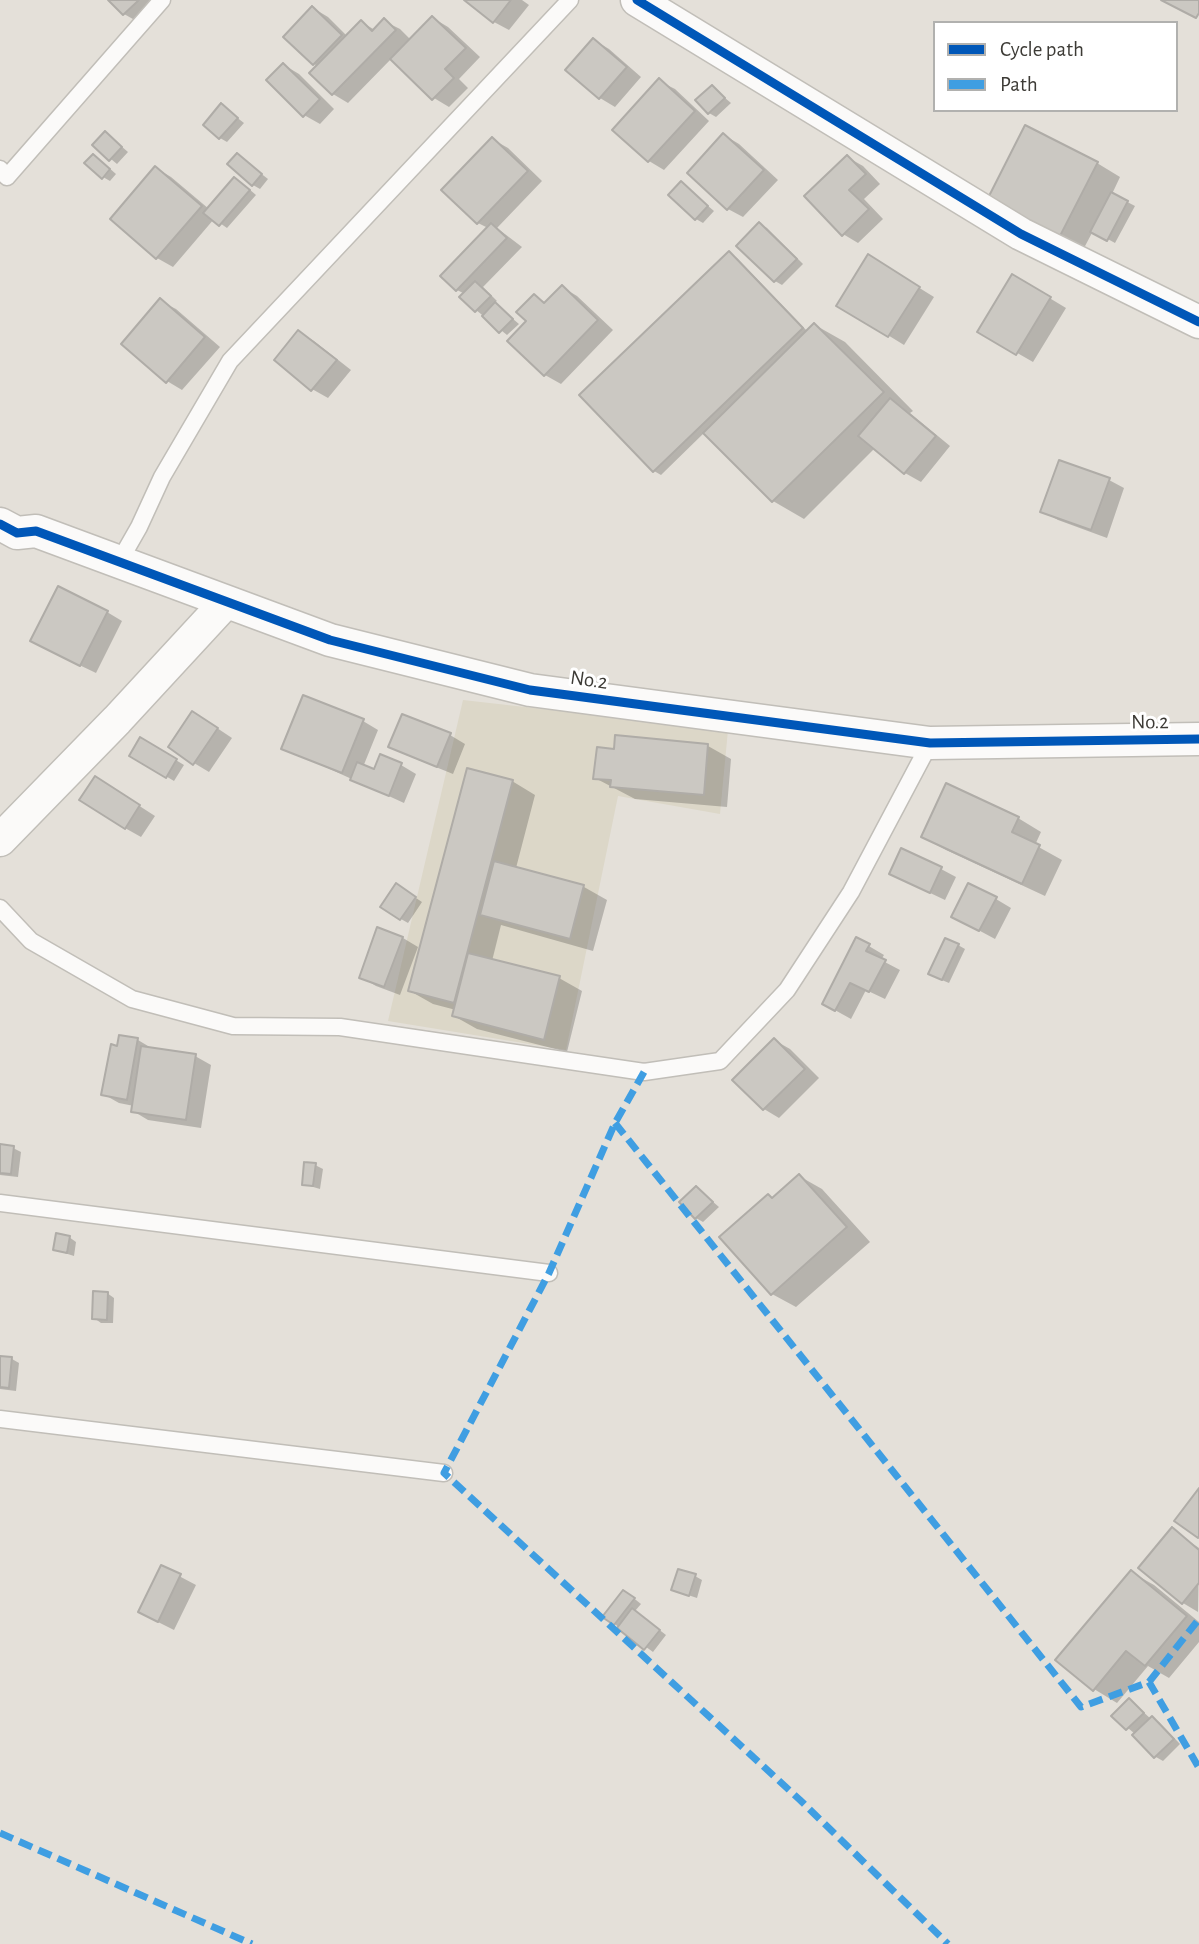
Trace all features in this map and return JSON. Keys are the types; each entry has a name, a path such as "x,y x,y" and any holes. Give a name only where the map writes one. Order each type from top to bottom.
{"street":[{"path":"636,0 1021,233 1199,322"},
{"name":"No.2","path":"0,524 17,533 36,531 330,640 530,690 929,743 1199,739"},
{"path":"0,840 117,720 226,602"}],"lane":[{"path":"0,169 7,177 162,0"},
{"path":"119,562 162,477 230,361 570,0"},
{"path":"0,908 31,941 132,999 233,1026 340,1027 644,1072 720,1061 788,990 851,892 929,743"},
{"path":"0,1203 550,1273"},
{"path":"0,1419 444,1474"}],"shaded area":[{"path":"463,700 728,730 720,814 618,796 566,1050 388,1021"}],"building":[{"path":"108,0 139,0 123,15"},
{"path":"464,0 511,0 493,23"},
{"path":"1161,0 1199,0 1199,13 1196,18"},
{"path":"312,6 342,35 313,65 283,37"},
{"path":"432,16 466,48 445,69 454,78 432,100 390,59"},
{"path":"384,18 396,30 332,95 309,73 361,20 372,31"},
{"path":"593,38 627,67 599,99 565,70"},
{"path":"283,63 320,99 303,117 266,80"},
{"path":"659,78 695,111 648,162 612,130"},
{"path":"712,85 725,98 708,114 695,100"},
{"path":"221,103 238,118 219,139 203,125"},
{"path":"1025,125 1098,162 1060,236 987,200"},
{"path":"105,131 122,147 109,161 92,145"},
{"path":"723,133 764,170 727,210 687,173"},
{"path":"492,137 528,171 477,224 441,190"},
{"path":"237,153 262,174 252,186 227,164"},
{"path":"93,154 110,169 102,179 84,163"},
{"path":"847,155 866,174 849,190 869,209 842,236 804,196"},
{"path":"155,166 202,206 156,259 110,219"},
{"path":"234,177 250,190 219,226 203,213"},
{"path":"681,181 708,206 695,220 668,195"},
{"path":"1111,192 1128,201 1107,241 1090,232"},
{"path":"759,222 797,259 774,282 736,246"},
{"path":"491,223 507,238 456,291 440,276"},
{"path":"729,251 803,328 653,472 579,395"},
{"path":"868,254 920,287 888,337 836,306"},
{"path":"1012,274 1051,297 1016,355 977,332"},
{"path":"475,281 491,296 475,312 459,297"},
{"path":"562,285 598,320 544,376 507,341 526,321 516,312 534,294 544,303"},
{"path":"160,298 205,337 166,383 121,344"},
{"path":"495,302 513,319 499,333 482,316"},
{"path":"814,323 884,392 772,502 703,433"},
{"path":"298,330 337,360 311,391 274,360"},
{"path":"890,398 936,436 904,474 858,436"},
{"path":"1059,460 1110,478 1091,530 1040,512"},
{"path":"58,586 108,611 80,666 30,641"},
{"path":"303,695 364,719 342,773 281,749"},
{"path":"192,711 218,728 193,765 168,747"},
{"path":"402,714 451,733 437,767 388,747"},
{"path":"615,735 708,744 704,795 610,787 611,780 593,779 597,747 614,749"},
{"path":"140,737 177,759 166,778 129,756"},
{"path":"380,754 402,763 389,796 350,780 357,762 374,769"},
{"path":"467,768 513,780 454,1003 408,991"},
{"path":"95,776 140,805 125,829 79,800"},
{"path":"946,783 1019,817 1012,832 1040,845 1022,884 921,837"},
{"path":"901,848 942,867 930,893 889,874"},
{"path":"494,861 584,885 570,939 480,915"},
{"path":"396,883 416,897 400,920 380,907"},
{"path":"968,883 997,897 979,931 951,917"},
{"path":"377,927 403,937 384,987 359,978"},
{"path":"856,937 870,944 866,951 886,960 869,992 850,983 835,1011 822,1004"},
{"path":"945,938 959,944 942,980 928,974"},
{"path":"468,953 560,976 544,1040 452,1016"},
{"path":"119,1035 138,1038 127,1100 101,1095 111,1044 117,1046"},
{"path":"774,1038 805,1069 763,1110 732,1080"},
{"path":"141,1046 196,1054 186,1120 131,1112"},
{"path":"0,1144 14,1146 11,1174 0,1173"},
{"path":"304,1162 316,1163 313,1186 302,1185"},
{"path":"799,1174 847,1227 771,1295 719,1237 768,1194 772,1198"},
{"path":"696,1186 713,1202 695,1219 679,1202"},
{"path":"56,1233 70,1236 67,1253 53,1250"},
{"path":"93,1291 108,1292 107,1320 92,1319"},
{"path":"0,1356 12,1357 9,1388 0,1387"},
{"path":"1199,1488 1199,1536 1198,1538 1174,1521"},
{"path":"1172,1527 1199,1550 1199,1583 1182,1604 1138,1568"},
{"path":"161,1565 181,1574 158,1622 138,1612"},
{"path":"678,1569 696,1574 689,1596 671,1590"},
{"path":"1131,1570 1187,1616 1145,1666 1126,1651 1093,1691 1055,1660"},
{"path":"623,1590 635,1598 614,1625 602,1617"},
{"path":"632,1608 660,1630 644,1650 617,1628"},
{"path":"1129,1698 1144,1713 1126,1730 1111,1716"},
{"path":"1152,1716 1174,1739 1154,1758 1132,1735"}],"marked path":[{"path":"644,1072 615,1123 549,1273 444,1473 800,1800 948,1944"},
{"path":"615,1123 1081,1707 1149,1682 1199,1768"},
{"path":"1149,1682 1199,1619"},
{"path":"0,1833 252,1944"}],"cycle path":[{"path":"637,0 1021,234 1199,322"},
{"path":"0,524 17,533 36,531 330,640 530,690 930,743 1199,739"}]}
